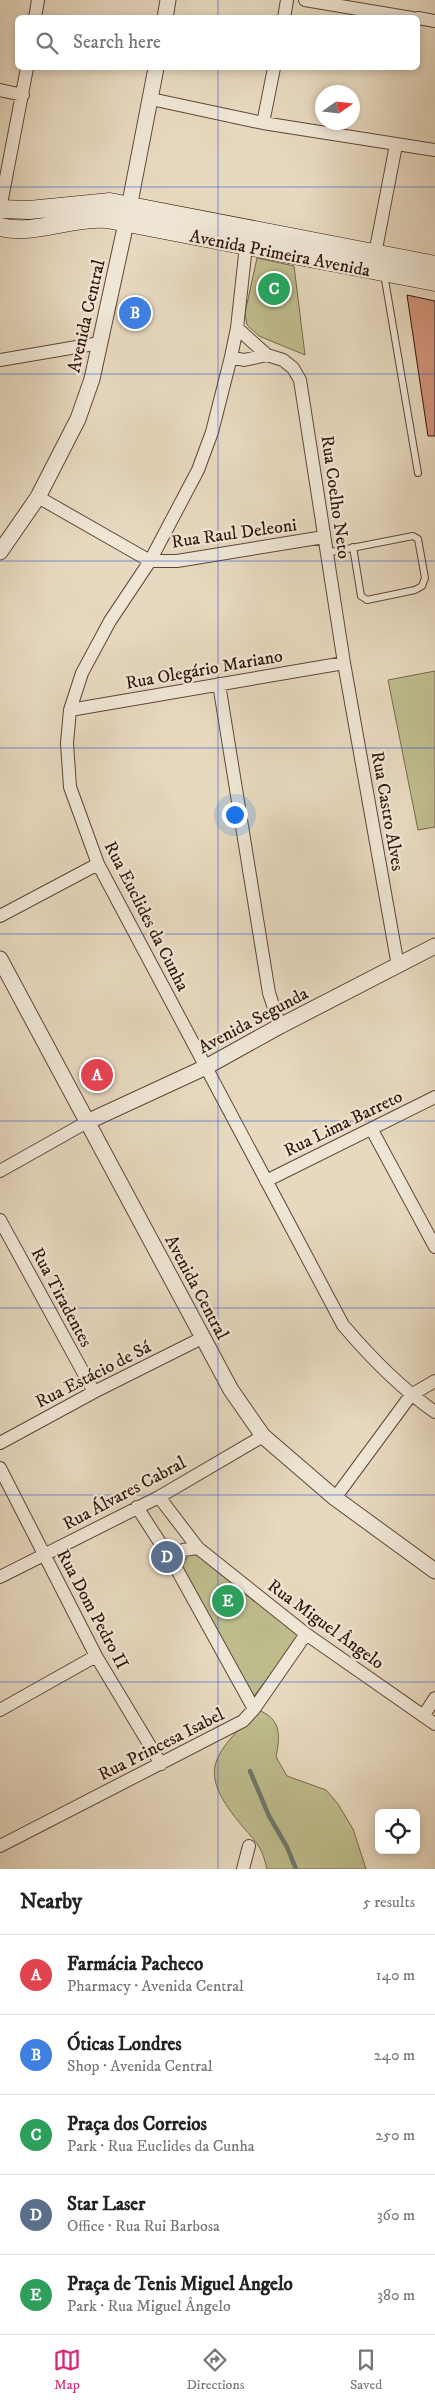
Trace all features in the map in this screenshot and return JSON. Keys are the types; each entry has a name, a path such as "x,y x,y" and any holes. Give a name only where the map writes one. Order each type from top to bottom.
{"main road":[{"name":"Avenida Primeira Avenida","path":"0,209 29,210 101,202 129,205 435,265"},
{"name":"Avenida Primeira Avenida","path":"0,227 32,228 98,218 435,282"}],"street":[{"path":"36,15 38,0"},
{"path":"166,15 168,0"},
{"path":"285,15 288,0"},
{"path":"306,0 394,15"},
{"path":"420,18 435,21"},
{"path":"0,209 27,70"},
{"name":"Avenida Central","path":"0,552 38,497 78,419 92,379 126,223 156,70"},
{"path":"263,123 274,70"},
{"path":"0,90 23,95"},
{"path":"151,98 263,123 435,150"},
{"path":"375,254 396,145"},
{"name":"Rua Euclides da Cunha","path":"246,246 237,328 212,432 198,470 150,561 105,629 82,673 70,710 67,743 70,787 98,864 343,1325 373,1361 411,1395 435,1412"},
{"name":"Rua Coelho Neto","path":"237,328 267,355 283,360 292,368 300,380 344,663"},
{"path":"0,360 100,343"},
{"path":"231,357 244,360 267,355"},
{"path":"38,497 150,561"},
{"name":"Rua Raul Deleoni","path":"150,561 177,561 324,537"},
{"name":"Rua Olegário Mariano","path":"70,710 344,663"},
{"name":"Rua Castro Alves","path":"344,663 398,966"},
{"path":"219,684 269,993 280,1026"},
{"path":"0,916 98,864"},
{"name":"Avenida Segunda","path":"87,1122 206,1067 280,1026 435,946"},
{"name":"Avenida Central","path":"0,959 202,1338 231,1390 263,1436 335,1498 435,1571"},
{"name":"Rua Lima Barreto","path":"266,1181 372,1130 435,1097"},
{"path":"0,1172 87,1122"},
{"path":"372,1130 435,1247"},
{"name":"Rua Tiradentes","path":"0,1220 94,1392"},
{"name":"Rua Estácio de Sá","path":"0,1443 94,1392 202,1338"},
{"path":"335,1498 411,1395 435,1382"},
{"name":"Rua Álvares Cabral","path":"0,1577 158,1497 263,1436"},
{"name":"Rua Dom Pedro II","path":"0,1468 96,1656 162,1764"},
{"name":"Rua Miguel Ângelo","path":"158,1497 198,1548 306,1634 435,1724"},
{"path":"137,1507 174,1566 254,1709"},
{"path":"174,1566 183,1550 198,1548"},
{"name":"Rua Princesa Isabel","path":"0,1846 243,1721 254,1709 306,1634"},
{"path":"0,1710 96,1656"},
{"path":"424,1715 435,1698"},
{"path":"242,1869 249,1846"}],"lane":[{"path":"384,273 418,473"},
{"path":"326,552 353,547 413,536 418,539 424,578 422,586 415,590 367,600 361,596 353,547"}],"shaded area":[{"path":"257,258 294,266 305,355 259,336 247,325 245,313"},
{"path":"435,671 435,827 418,830 388,680"},
{"path":"197,1553 300,1636 254,1696 240,1676 179,1567 185,1557"},
{"path":"258,1710 272,1718 275,1723 278,1735 276,1757 287,1776 326,1790 338,1804 353,1829 366,1869 267,1869 258,1846 228,1808 219,1792 215,1778 215,1765 220,1753 229,1740"}],"building":[{"path":"407,295 435,301 435,436 428,436"}],"waterway":[{"path":"250,1771 269,1816 287,1847 296,1869"}],"place":[{"name":"Praça dos Correios","path":"274,289"},
{"name":"Óticas Londres","path":"135,313"},
{"name":"Farmácia Pacheco","path":"97,1075"},
{"name":"Star Laser","path":"167,1557"},
{"name":"Praça de Tenis Miguel Angelo","path":"228,1601"}]}
